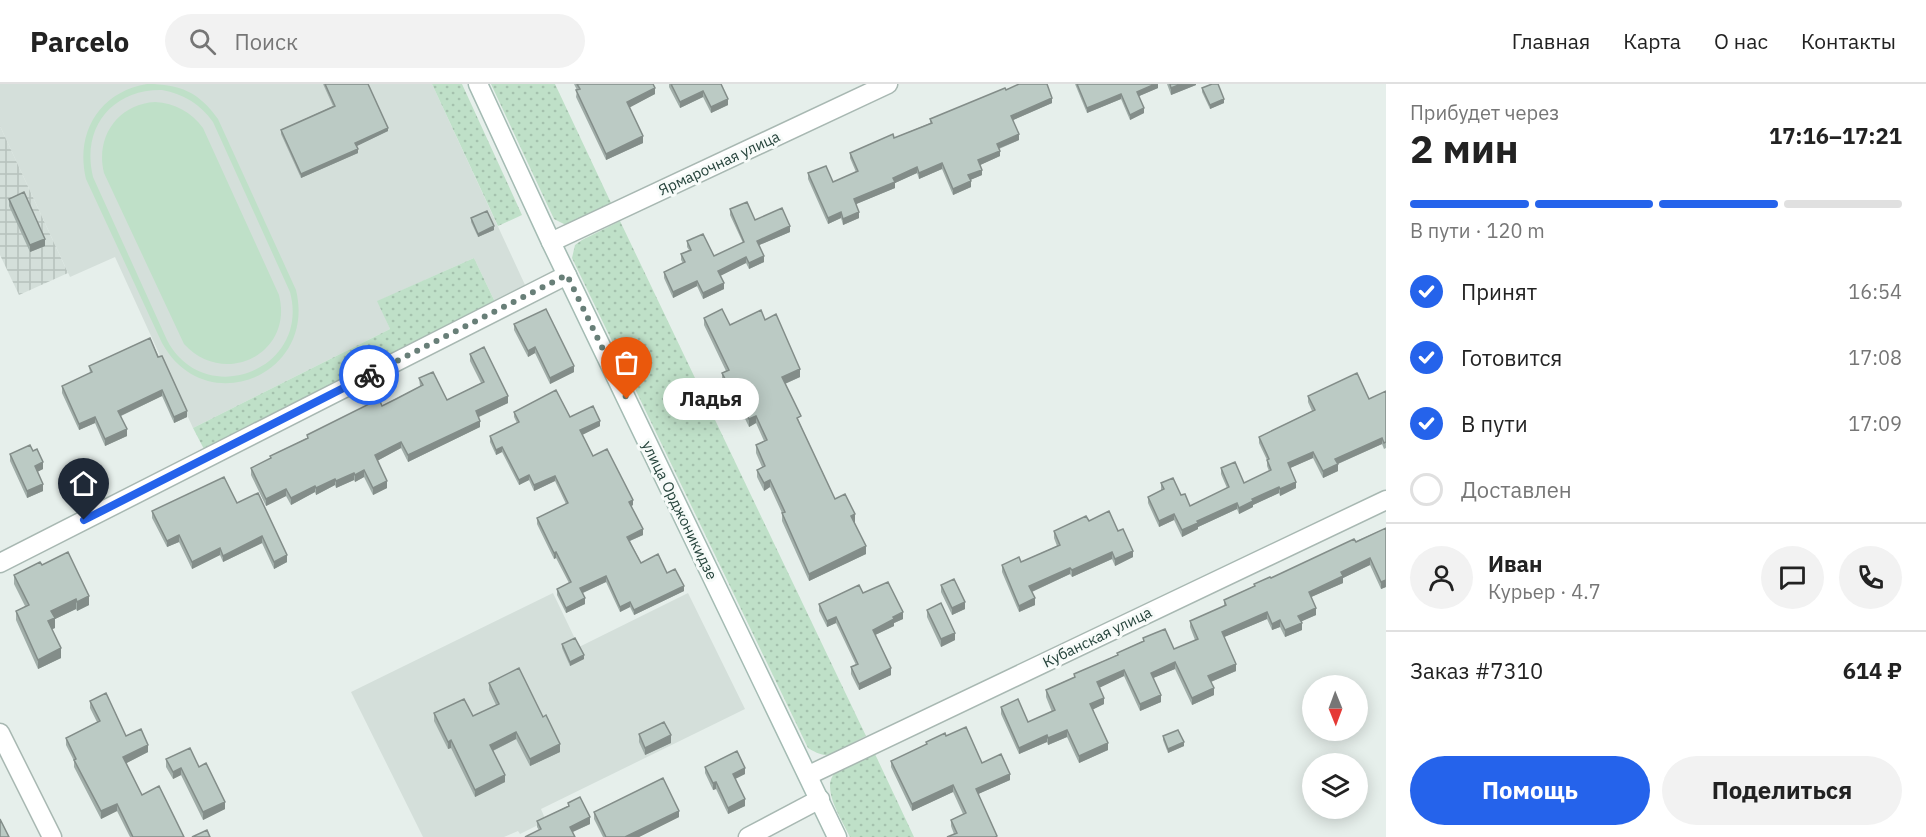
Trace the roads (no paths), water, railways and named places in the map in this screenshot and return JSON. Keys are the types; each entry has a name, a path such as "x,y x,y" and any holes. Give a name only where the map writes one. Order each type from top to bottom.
{"street":[{"name":"улица Орджоникидзе","path":"478,84 551,242 837,837"},
{"name":"Ярмарочная улица","path":"551,242 888,84"},
{"path":"0,563 567,275"},
{"name":"Кубанская улица","path":"808,775 1386,500"},
{"path":"0,733 52,837"},
{"path":"748,837 820,799"}],"place":[{"name":"Ладья","path":"627,399"}]}
